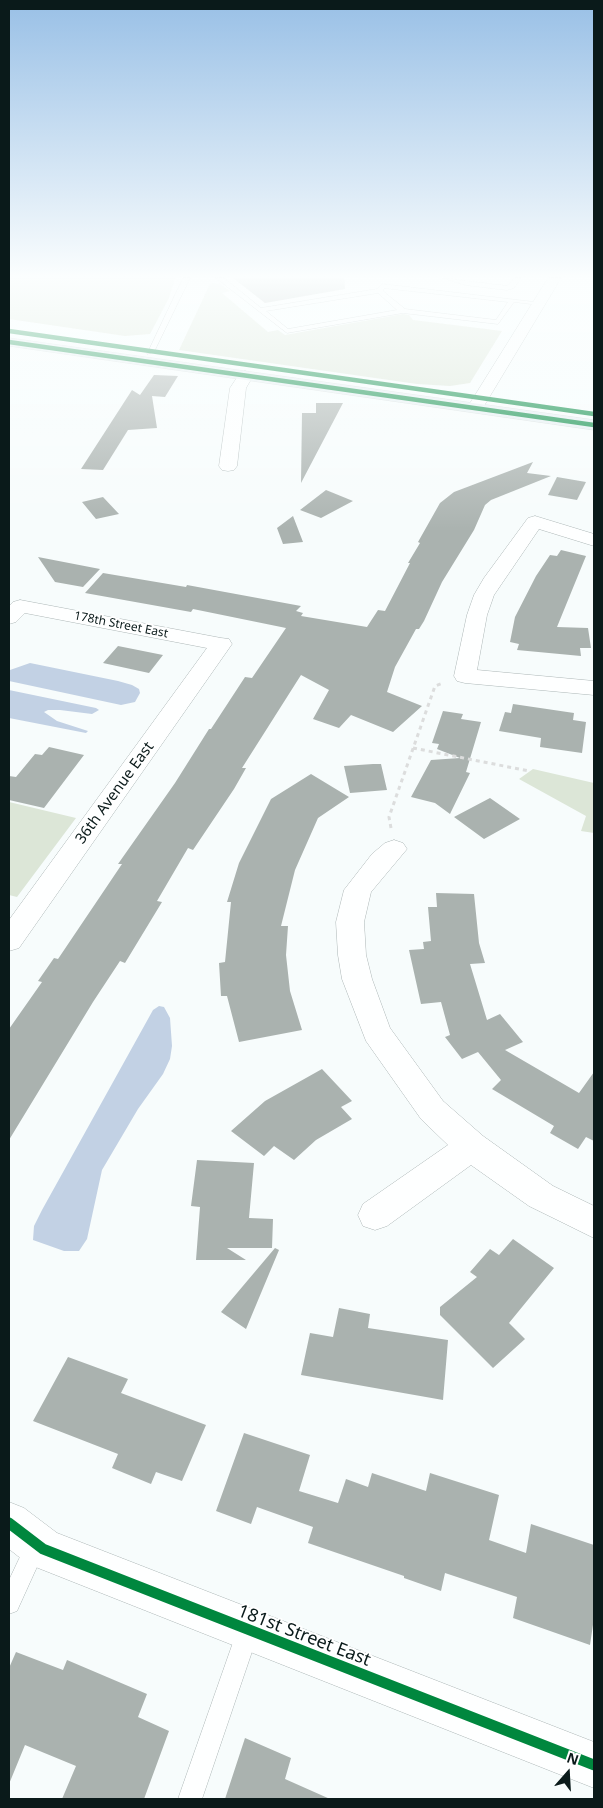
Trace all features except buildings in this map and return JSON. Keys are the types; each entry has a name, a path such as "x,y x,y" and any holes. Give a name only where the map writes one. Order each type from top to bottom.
{"main road":[{"path":"150,362 245,376 478,403 594,414"},
{"path":"217,362 478,403 594,425"}],"street":[{"path":"478,403 503,362"},
{"path":"228,466 238,388 245,376"},
{"path":"594,540 535,522 490,582 477,615 465,676 594,688"},
{"name":"178th Street East","path":"15,612 221,644"},
{"name":"36th Avenue East","path":"9,941 221,644"},
{"path":"394,848 367,876 358,890 350,922 352,955 357,979 377,1033 432,1110 471,1146 541,1196 594,1223"},
{"path":"375,1215 471,1146"},
{"name":"181st Street East","path":"23,1534 43,1549 594,1765"}],"lane":[{"path":"9,1603 23,1534"},
{"path":"190,1799 248,1630"}],"path":[{"path":"394,848 389,817 435,686 465,676"},
{"path":"413,748 529,771"}],"green space":[{"path":"266,362 483,362 470,383 450,386 417,384"},
{"path":"533,769 594,783 594,833 581,831 586,816 519,779"},
{"path":"9,802 76,818 17,897 9,895"}],"water":[{"path":"30,663 118,681 132,685 139,689 140,693 135,702 121,705 9,681 10,670"},
{"path":"9,690 99,710 92,714 60,710 44,712 57,721 88,731 86,733 9,718"},
{"path":"159,1006 164,1007 170,1018 172,1046 170,1059 163,1074 138,1109 102,1170 87,1239 79,1251 64,1251 33,1240 34,1226 42,1210 153,1010"}],"cycle path":[{"path":"153,362 594,425"},
{"path":"230,362 594,414"},
{"path":"9,1523 43,1549 594,1765"}]}
